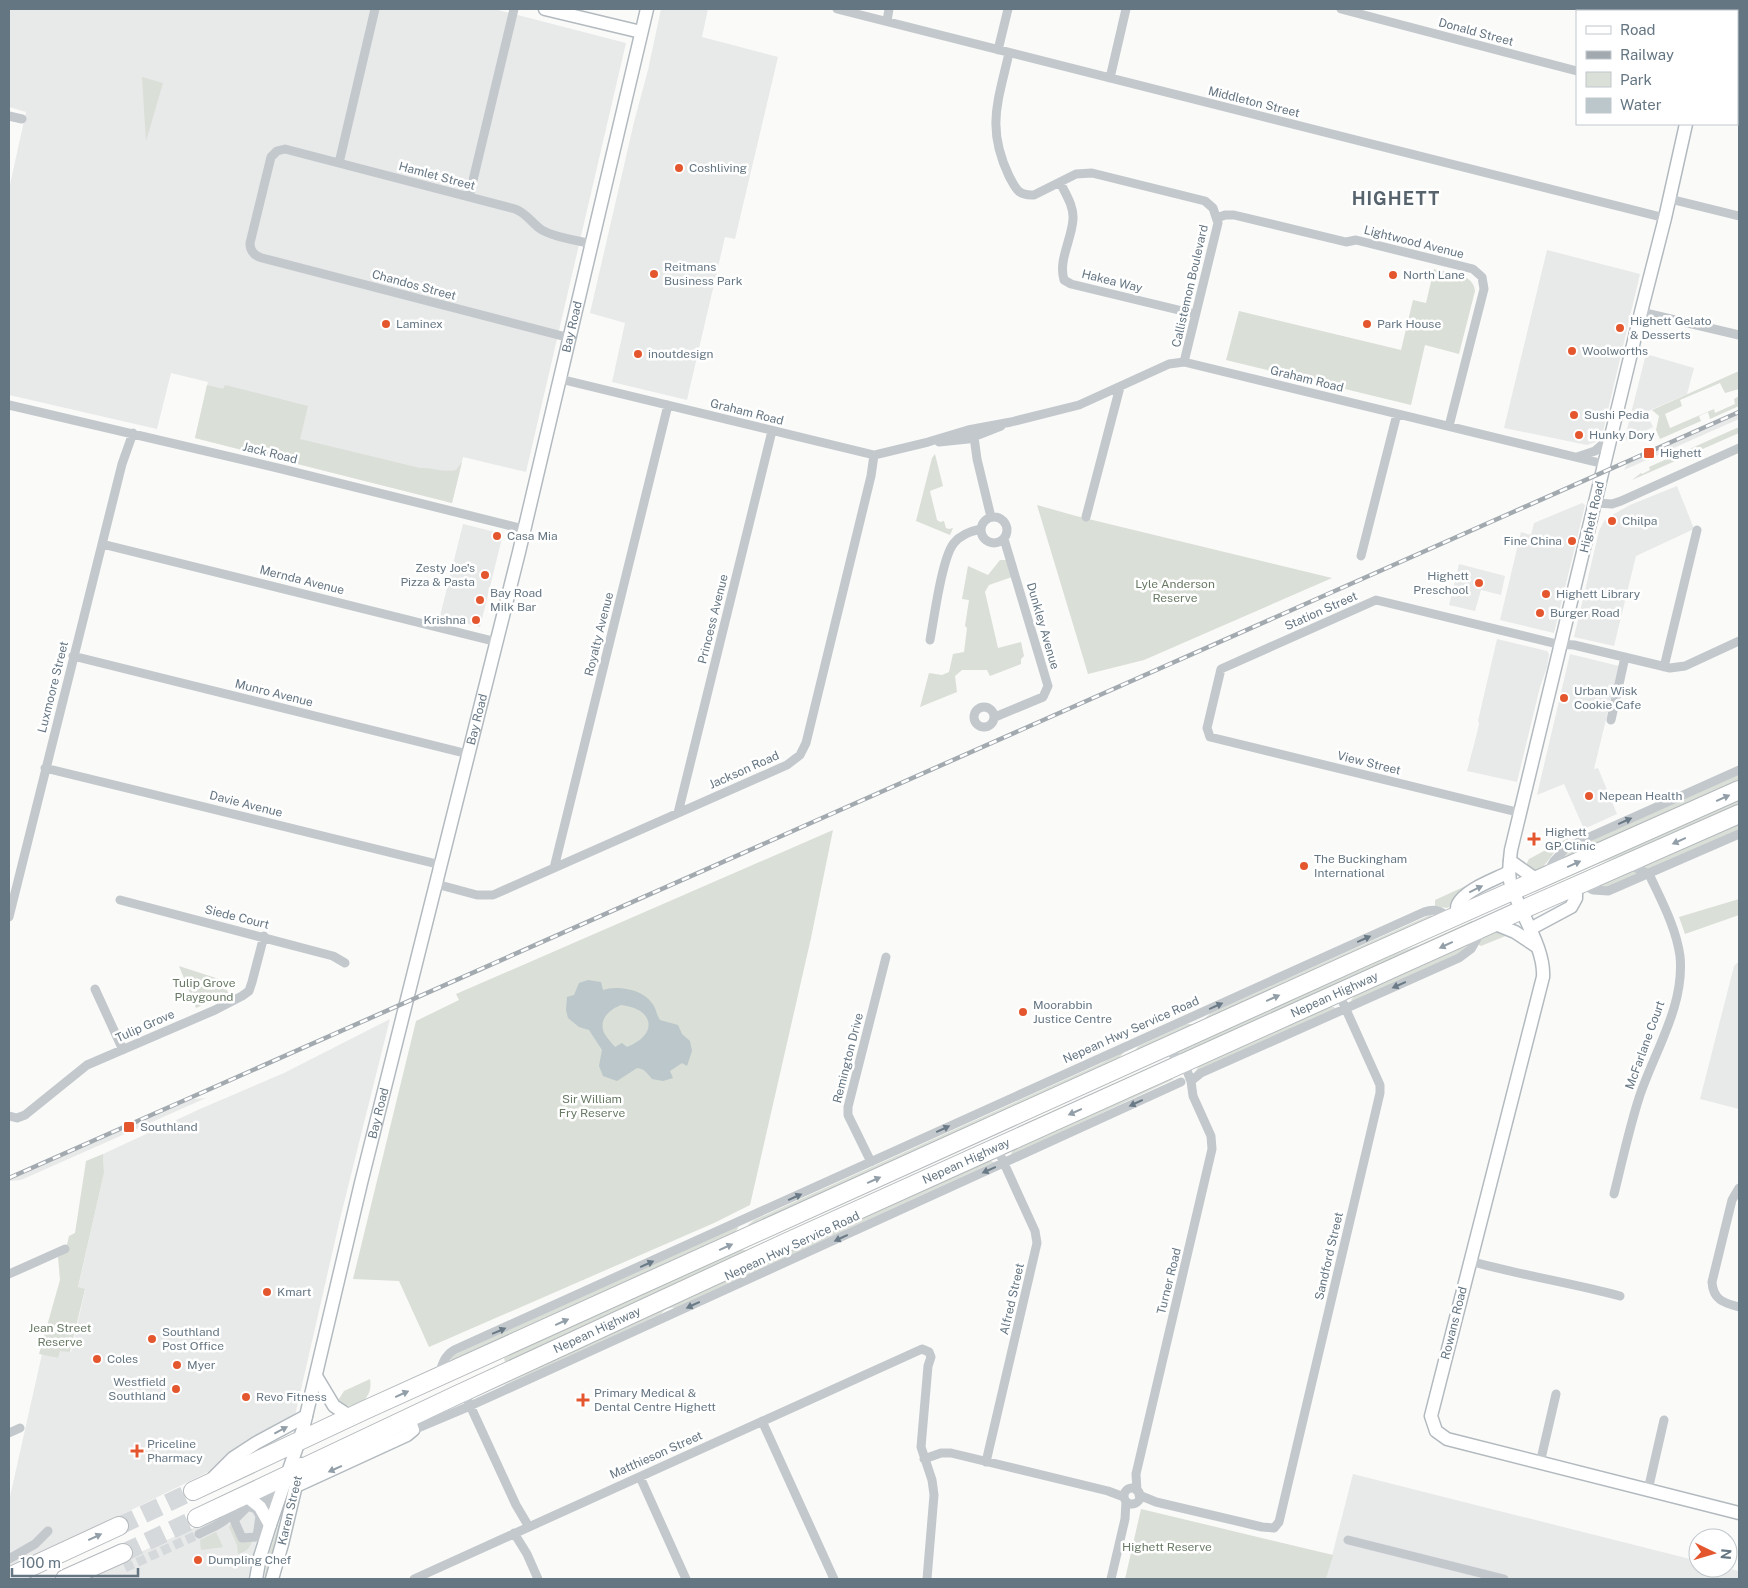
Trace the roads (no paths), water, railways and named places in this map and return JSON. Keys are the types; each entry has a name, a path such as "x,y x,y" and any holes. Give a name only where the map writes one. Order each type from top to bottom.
{"highway":[{"name":"Nepean Highway","path":"192,1491 301,1437 438,1378 743,1230 1165,1048 1739,790"},
{"name":"Nepean Highway","path":"198,1526 239,1498 294,1477 468,1399 755,1257 1001,1155 1178,1072 1342,1001 1488,925 1739,814"},
{"path":"1474,908 1488,925"},
{"path":"743,1230 755,1257"},
{"path":"9,1577 119,1526"},
{"path":"65,1579 123,1553"}],"street":[{"path":"339,163 375,9"},
{"path":"469,197 514,9"},
{"path":"545,9 641,32"},
{"name":"Bay Road","path":"294,1477 301,1437 361,1183 524,529 647,9"},
{"name":"Middleton Street","path":"837,9 1665,218"},
{"path":"886,21 889,9"},
{"path":"998,50 1008,9"},
{"path":"1110,78 1126,9"},
{"name":"Donald Street","path":"1340,9 1576,71"},
{"name":"Callistemon Boulevard","path":"1009,53 996,111 995,130 1000,157 1020,193 1026,196 1034,195 1076,174 1092,173 1205,201 1213,208 1218,223 1184,362"},
{"path":"9,116 22,119"},
{"name":"Highett Road","path":"1522,910 1514,890 1509,866 1640,312 1670,200 1686,125"},
{"name":"Hamlet Street","path":"253,253 250,244 271,157 282,149 519,210 545,231 592,244"},
{"name":"Hakea Way","path":"1060,182 1072,209 1073,219 1061,271 1064,280 1071,284 1195,314"},
{"path":"1670,200 1739,216"},
{"name":"Lightwood Avenue","path":"1217,218 1225,215 1234,215 1346,242 1356,240 1472,269 1482,277 1484,289 1450,426"},
{"name":"Chandos Street","path":"253,253 262,258 570,338"},
{"path":"1640,312 1739,335"},
{"name":"Graham Road","path":"560,379 874,455 928,442 970,435 1011,422 1079,405 1170,364 1184,362 1604,464"},
{"path":"1086,517 1120,387"},
{"path":"1106,393 1112,416"},
{"name":"Jack Road","path":"9,405 130,432 524,529"},
{"name":"Royalty Avenue","path":"554,868 668,405"},
{"path":"1361,556 1397,414"},
{"name":"Princess Avenue","path":"678,813 772,431"},
{"name":"Luxmoore Street","path":"9,917 130,432"},
{"path":"970,435 982,480 996,518"},
{"path":"1577,457 1595,451 1611,438"},
{"path":"1596,503 1612,504 1621,501 1739,448"},
{"name":"Jackson Road","path":"436,884 478,894 489,895 499,892 787,765 797,758 804,750 871,476 874,455"},
{"path":"996,518 1005,522 1008,528 1004,539 998,543 990,543 984,539 981,529 984,522 996,518"},
{"path":"930,640 950,549 966,533 981,529"},
{"path":"1664,667 1697,530"},
{"name":"Dunkley Avenue","path":"994,717 1043,697 1048,686 1004,539"},
{"name":"Mernda Avenue","path":"102,544 496,642"},
{"name":"Station Street","path":"1210,737 1207,728 1221,669 1376,600 1562,644"},
{"path":"1562,644 1574,645 1664,667 1681,667 1739,641"},
{"name":"Munro Avenue","path":"74,656 468,754"},
{"path":"1611,720 1626,657"},
{"name":"View Street","path":"1210,737 1521,814"},
{"name":"Davie Avenue","path":"45,768 441,865"},
{"path":"1454,918 1458,904 1467,893 1509,866 1541,879 1567,847 1739,770"},
{"path":"1530,930 1571,907 1576,898 1578,885 1593,890 1608,891 1739,834"},
{"path":"1627,864 1649,874"},
{"name":"McFarlane Court","path":"1614,1194 1639,1099 1669,1025 1680,979 1680,958 1676,936 1649,874"},
{"name":"Siede Court","path":"120,900 264,936 333,956 345,963"},
{"name":"Nepean Hwy Service Road","path":"743,1230 871,1162 1424,912 1434,910 1454,918"},
{"name":"Rowans Road","path":"1522,910 1543,965 1543,977 1433,1406 1432,1424 1439,1434 1447,1439 1739,1513"},
{"path":"1488,925 1515,932 1536,946"},
{"name":"Tulip Grove","path":"9,1116 17,1118 25,1115 87,1065 242,996 249,991 264,936"},
{"name":"Remington Drive","path":"871,1162 848,1115 848,1107 886,957"},
{"path":"95,989 123,1050"},
{"path":"1191,1080 1201,1073 1342,1001"},
{"name":"Sandford Street","path":"1131,1496 1262,1528 1274,1528 1279,1522 1380,1094 1380,1085 1342,1001"},
{"path":"1192,1017 1212,1026"},
{"path":"1124,1066 1133,1043"},
{"name":"Turner Road","path":"1111,1579 1212,1156 1212,1136 1193,1096 1165,1048"},
{"name":"Turner Road","path":"1178,1072 1191,1080 1193,1096"},
{"name":"Nepean Hwy Service Road","path":"468,1399 1001,1155"},
{"name":"Alfred Street","path":"986,1462 1037,1242 1035,1231 1001,1155"},
{"path":"1739,1188 1732,1200 1712,1282 1713,1292 1718,1299 1739,1307"},
{"path":"9,1274 65,1249"},
{"path":"1470,1261 1512,1273 1620,1296"},
{"name":"Matthieson Street","path":"414,1579 922,1349 927,1350 928,1359 921,1440 924,1459"},
{"path":"316,1376 334,1406 351,1417"},
{"path":"1540,1462 1556,1394"},
{"path":"468,1399 516,1505 526,1554 538,1579"},
{"path":"208,1483 233,1458 256,1443 306,1416"},
{"path":"1648,1490 1664,1420"},
{"path":"762,1421 834,1579"},
{"path":"9,1433 20,1428"},
{"path":"927,1579 934,1495 932,1480 924,1459 942,1452 1131,1496"},
{"path":"640,1476 686,1579"},
{"name":"Karen Street","path":"256,1579 260,1557 270,1524 294,1477"},
{"name":"Karen Street","path":"272,1579 294,1477"},
{"path":"239,1498 260,1508 270,1524"},
{"path":"13,1557 35,1544 48,1531"},
{"path":"1348,1540 1504,1579"},
{"path":"13,1557 31,1567"}],"water":[{"path":"588,980 601,982 603,990 622,988 642,994 654,1006 660,1020 678,1025 682,1034 690,1041 692,1051 687,1066 682,1063 670,1071 673,1078 663,1081 652,1079 644,1070 637,1068 617,1081 603,1076 599,1066 602,1050 589,1030 579,1027 568,1018 566,1010 567,997 574,995 579,983","holes":["621,1005 632,1007 646,1016 648,1029 638,1042 627,1047 622,1043 615,1047 604,1032 603,1021 610,1011"]}],"tunnel":[{"path":"119,1526 193,1491"},
{"path":"123,1553 197,1518"},
{"path":"125,1568 199,1534"}],"railway":[{"path":"9,1178 1739,412"}],"place":[{"name":"Coshliving","path":"679,168"},
{"name":"Reitmans Business Park","path":"654,274"},
{"name":"North Lane","path":"1393,275"},
{"name":"Laminex","path":"386,324"},
{"name":"Park House","path":"1367,324"},
{"name":"Highett Gelato & Desserts","path":"1620,328"},
{"name":"Woolworths","path":"1572,351"},
{"name":"inoutdesign","path":"638,354"},
{"name":"Sushi Pedia","path":"1574,415"},
{"name":"Hunky Dory","path":"1579,435"},
{"name":"Highett","path":"1649,453"},
{"name":"Chilpa","path":"1612,521"},
{"name":"Casa Mia","path":"497,536"},
{"name":"Fine China","path":"1572,541"},
{"name":"Zesty Joe's Pizza & Pasta","path":"485,575"},
{"name":"Highett Preschool","path":"1479,583"},
{"name":"Highett Library","path":"1546,594"},
{"name":"Bay Road Milk Bar","path":"480,600"},
{"name":"Burger Road","path":"1540,613"},
{"name":"Krishna","path":"476,620"},
{"name":"Urban Wisk Cookie Cafe","path":"1564,698"},
{"name":"Nepean Health","path":"1589,796"},
{"name":"Highett GP Clinic","path":"1534,839"},
{"name":"The Buckingham International","path":"1304,866"},
{"name":"Moorabbin Justice Centre","path":"1023,1012"},
{"name":"Southland","path":"129,1127"},
{"name":"Kmart","path":"267,1292"},
{"name":"Southland Post Office","path":"152,1339"},
{"name":"Coles","path":"97,1359"},
{"name":"Myer","path":"177,1365"},
{"name":"Westfield Southland","path":"176,1389"},
{"name":"Revo Fitness","path":"246,1397"},
{"name":"Primary Medical & Dental Centre Highett","path":"583,1400"},
{"name":"Priceline Pharmacy","path":"137,1451"},
{"name":"Dumpling Chef","path":"198,1560"}],"district":[{"name":"HIGHETT","path":"1396,199"}],"park label":[{"name":"Lyle Anderson Reserve","path":"1175,591"},
{"name":"Tulip Grove Playgound","path":"204,990"},
{"name":"Sir William Fry Reserve","path":"592,1106"},
{"name":"Jean Street Reserve","path":"60,1335"},
{"name":"Highett Reserve","path":"1167,1547"}]}
